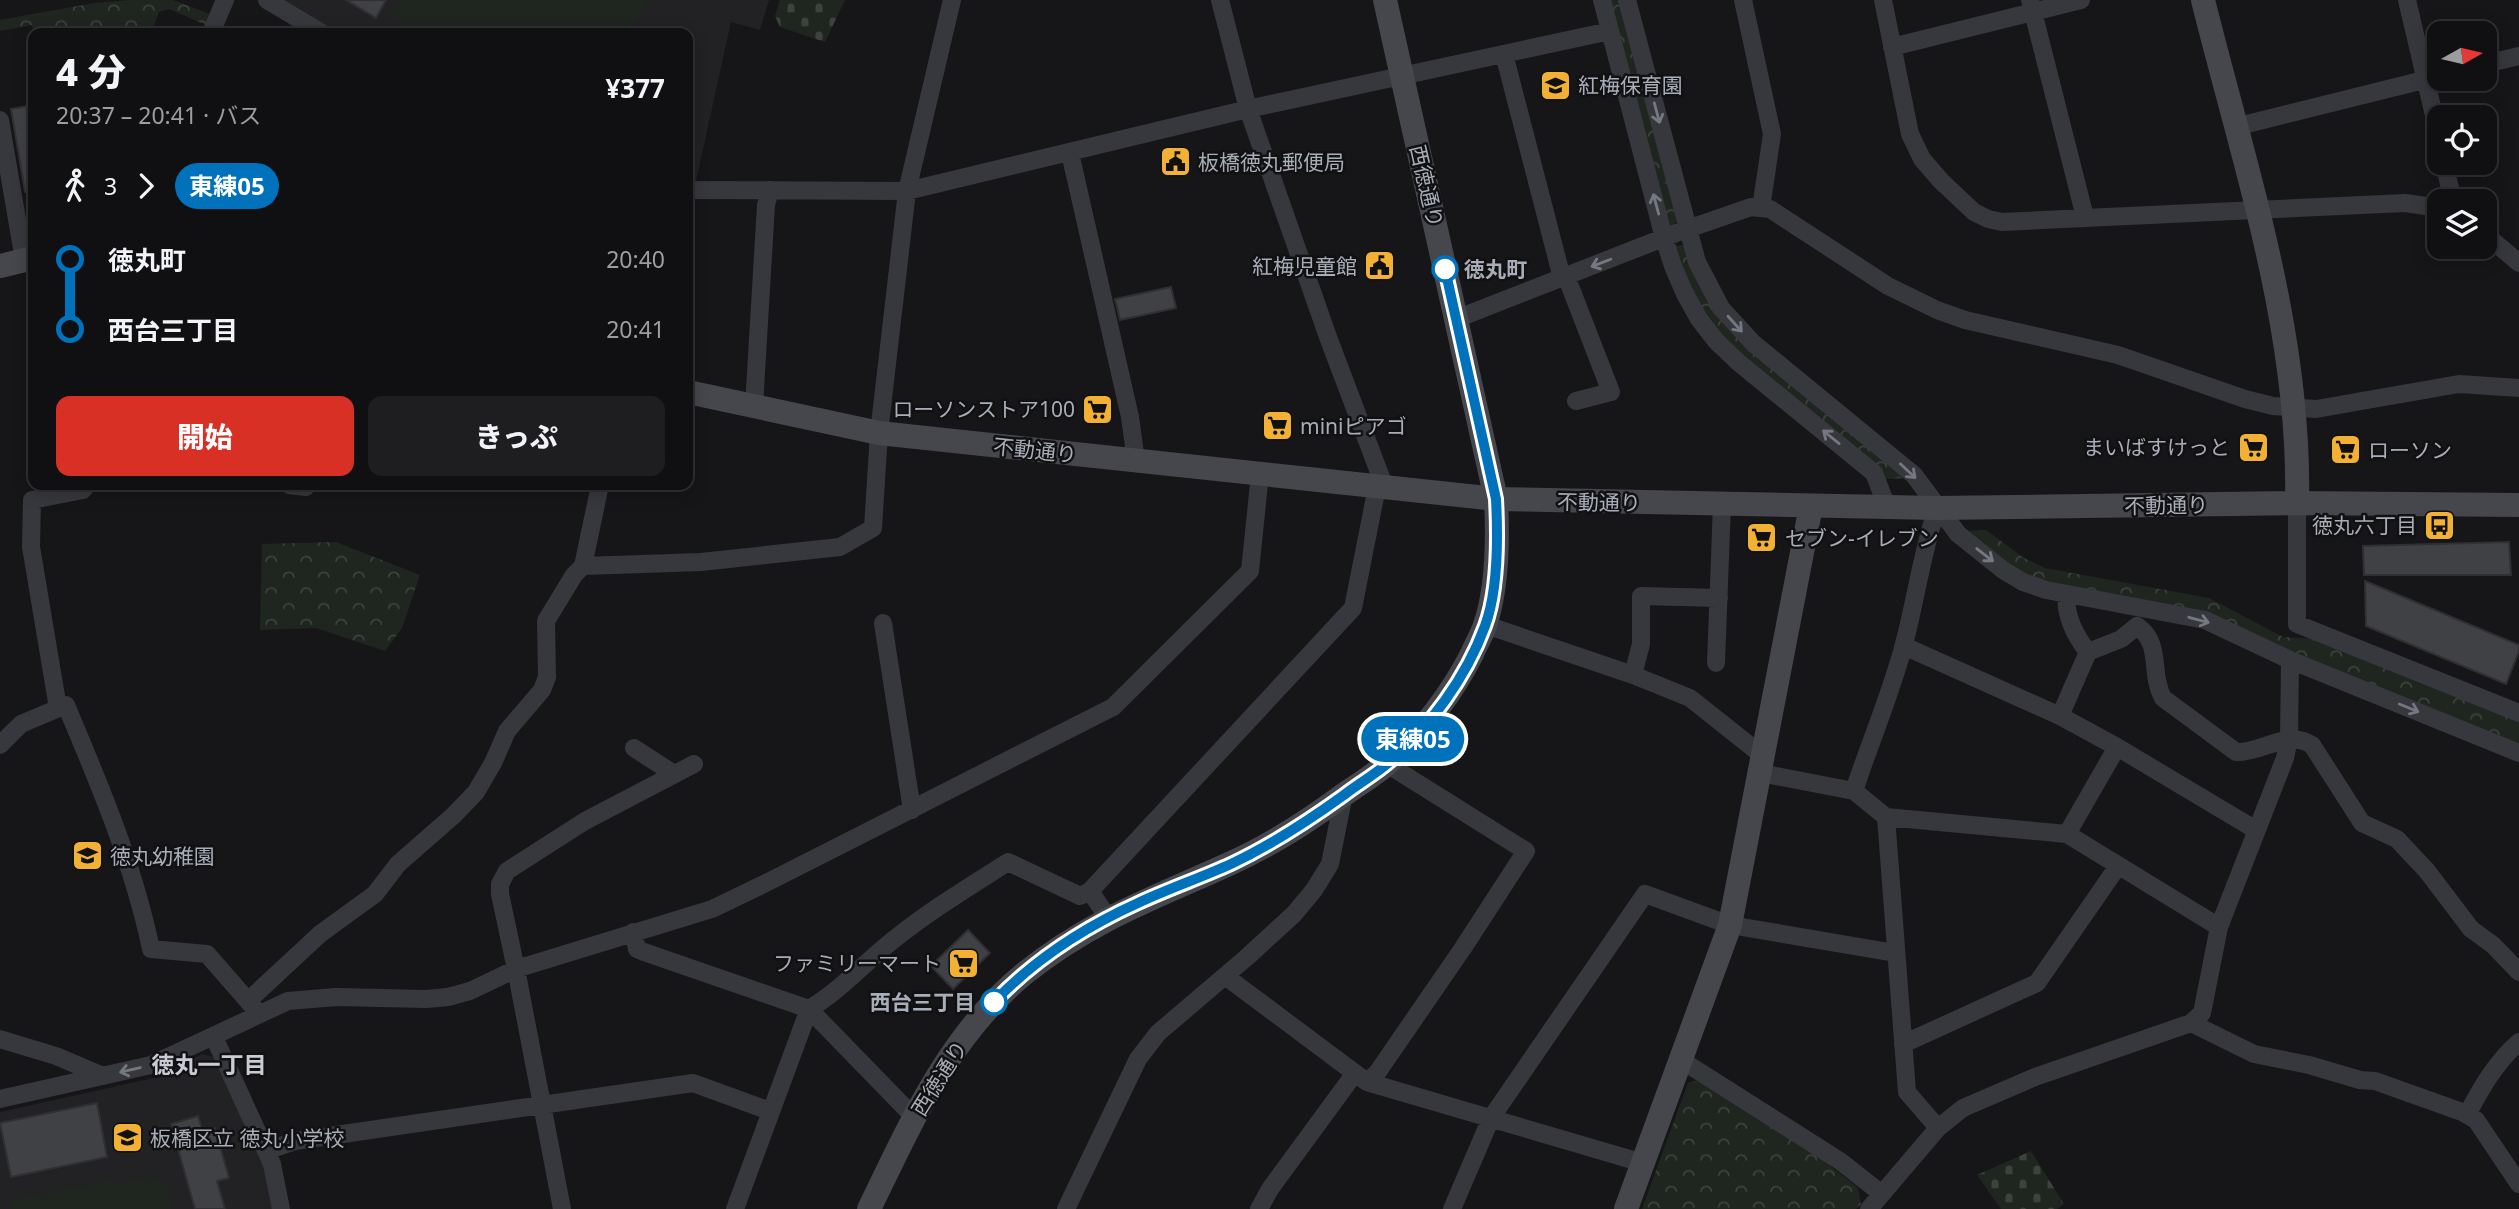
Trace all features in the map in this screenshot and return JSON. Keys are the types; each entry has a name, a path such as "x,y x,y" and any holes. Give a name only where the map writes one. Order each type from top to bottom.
{"street":[{"path":"213,28 225,0"},
{"path":"267,0 314,28"},
{"path":"583,566 701,562 839,547 862,538 873,528 879,433 907,191 952,0"},
{"path":"735,1209 809,1009 832,995 872,956 930,911 1008,862 1080,896 1090,891 1353,608 1381,488 1248,109 1220,0"},
{"name":"西徳通り","path":"869,1209 914,1117 951,1054 998,999 1051,953 1108,918 1260,849 1318,814 1387,764 1418,734 1445,701 1486,625 1496,562 1496,499 1385,0"},
{"path":"1602,0 1664,238 1685,294 1699,319 1716,341 1738,362 1874,473 1887,507"},
{"path":"1627,0 1697,262 1721,308 1736,326 1914,475 1958,534 2003,570 2023,582 2046,590 2205,620 2290,660 2519,753"},
{"path":"1743,0 1772,134 1761,208"},
{"path":"1883,0 1910,135 1922,159 1941,181 1974,212 1988,219 2002,222 2405,203 2427,206"},
{"path":"1892,47 2031,6 2081,0"},
{"path":"2203,0 2280,310 2294,409 2297,503 2290,627 2519,713"},
{"path":"2407,0 2427,59"},
{"path":"2031,6 2085,217"},
{"path":"693,190 907,191 1248,109 1610,31"},
{"path":"1504,54 1564,277 1611,392 1576,401"},
{"path":"2497,61 2519,56"},
{"path":"2235,127 2427,79"},
{"path":"0,120 28,254"},
{"path":"1070,153 1130,417 1136,461"},
{"path":"754,406 766,205 770,190"},
{"path":"1456,319 1751,206 1770,209 1888,286 1937,310 1965,320 2118,355 2245,399 2294,409 2330,407 2459,384 2519,388"},
{"path":"2497,244 2519,263"},
{"path":"0,266 28,259"},
{"name":"不動通り","path":"693,393 879,433 1496,499 1937,508 2297,503 2519,505"},
{"path":"254,1008 307,998 384,1000 448,997 470,991 516,969 712,909 1113,707 1250,571 1260,474"},
{"path":"58,708 31,547 32,499 83,490"},
{"path":"0,1099 151,1065 214,1037 254,1008 320,934 374,894 398,864 454,815 476,792 507,731 542,690 547,677 546,621 573,575 583,566 599,490"},
{"path":"1716,663 1722,504"},
{"path":"1626,1209 1730,925 1811,506"},
{"path":"1854,791 1904,646 1927,538 1937,508"},
{"path":"2067,594 2066,602 2077,638 2088,652"},
{"path":"1633,675 1641,644 1641,596 1719,598"},
{"path":"2060,716 2088,652 2121,639 2137,626 2141,608"},
{"path":"883,624 912,810"},
{"path":"1486,625 1633,675 1690,698 1762,764 1854,791 1886,817 2067,834 2218,927"},
{"path":"2137,626 2151,639 2155,654 2156,685 2163,698 2236,752 2250,753 2289,739 2305,741 2312,746 2362,823 2397,839 2427,871 2471,929 2493,945 2519,972"},
{"path":"1904,646 2060,716 2256,830"},
{"path":"1869,1209 1938,1129 1963,1108 2035,1077 2191,1023 2202,1013 2218,927 2285,758 2289,739 2290,660"},
{"path":"0,745 21,723 66,705 109,808 141,898 151,949 208,954 254,1008"},
{"path":"2067,834 2117,747"},
{"path":"634,748 674,774"},
{"path":"562,1209 500,884 507,871 585,821 694,764"},
{"path":"1259,1209 1270,1189 1361,1077 1377,1073 1464,948 1526,851 1387,764"},
{"path":"1066,1209 1138,1059 1158,1033 1294,914 1314,890 1330,864 1344,794"},
{"path":"1886,817 1908,1092 1938,1129"},
{"path":"1903,1044 2037,983 2118,866"},
{"path":"1090,891 1108,918"},
{"path":"1452,1209 1491,1118 1645,894 1730,925 1895,953"},
{"path":"634,932 638,948 644,953 809,1009 914,1117"},
{"path":"1225,976 1361,1077 1643,1163"},
{"path":"2191,1023 2254,1054 2309,1065 2360,1080 2375,1081 2467,1115 2476,1120 2519,1184"},
{"path":"214,1037 272,1164 281,1209"},
{"path":"0,1040 56,1056 103,1076"},
{"path":"2467,1115 2481,1088 2507,1053 2519,1042"},
{"path":"1681,1060 1840,1161 1882,1194"},
{"path":"266,1151 295,1141 693,1083 770,1111"}],"shaded area":[{"path":"285,0 769,0 760,30 731,22 696,181 693,181 693,28 331,28"},
{"name":"板橋区立 徳丸小学校","path":"202,1054 215,1057 268,1165 275,1209 0,1209 0,1112 158,1077"}],"green space":[{"path":"173,0 210,14 206,25 169,9 159,12 153,28 33,28 32,25 0,31 0,20 94,3"},
{"path":"400,0 649,0 631,28 409,28 390,16"},
{"path":"780,0 845,0 825,42 780,27 775,16"},
{"path":"1607,0 1622,0 1681,222 1667,226"},
{"path":"1686,244 1703,288 1910,478 1885,479 1741,359 1704,317 1673,247"},
{"path":"1986,530 2024,558 2045,568 2209,598 2283,637 2318,639 2519,718 2519,747 2206,616 2031,581 1963,531"},
{"path":"336,542 420,575 402,628 385,651 316,628 260,630 262,544"},
{"path":"1697,1080 1818,1156 1858,1188 1861,1204 1856,1209 1642,1209 1688,1083"},
{"path":"2031,1151 2064,1204 2057,1209 2001,1209 1977,1175"},
{"path":"152,1176 166,1181 173,1209 13,1209 11,1200 108,1180 113,1184"}],"building":[{"path":"346,0 386,0 376,18"},
{"path":"28,106 28,192 25,192 11,109"},
{"path":"1171,287 1176,308 1120,320 1115,299"},
{"path":"2509,542 2511,575 2364,575 2363,546"},
{"path":"2365,581 2519,645 2506,684 2366,626"},
{"path":"968,930 990,953 953,989 931,966"},
{"path":"97,1103 107,1157 11,1177 0,1123"},
{"path":"198,1116 203,1132 215,1128 229,1178 217,1181 225,1209 195,1209 171,1124"}],"bus line":[{"name":"東練05","path":"994,1002 1024,974 1079,934 1138,903 1260,849 1318,814 1387,764 1418,734 1445,701 1486,625 1498,536 1496,499 1445,269"}],"place":[{"name":"紅梅保育園","path":"1555,85"},
{"name":"板橋徳丸郵便局","path":"1175,162"},
{"name":"紅梅児童館","path":"1380,266"},
{"name":"徳丸町","path":"1445,269"},
{"name":"ローソンストア100","path":"1098,409"},
{"name":"miniピアゴ","path":"1277,426"},
{"name":"まいばすけっと","path":"2253,447"},
{"name":"ローソン","path":"2345,450"},
{"name":"徳丸六丁目","path":"2440,525"},
{"name":"セブン-イレブン","path":"1762,538"},
{"name":"徳丸幼稚園","path":"87,856"},
{"name":"ファミリーマート","path":"964,963"},
{"name":"西台三丁目","path":"994,1002"},
{"name":"板橋区立 徳丸小学校","path":"127,1138"}],"district":[{"name":"徳丸一丁目","path":"209,1064"}]}
